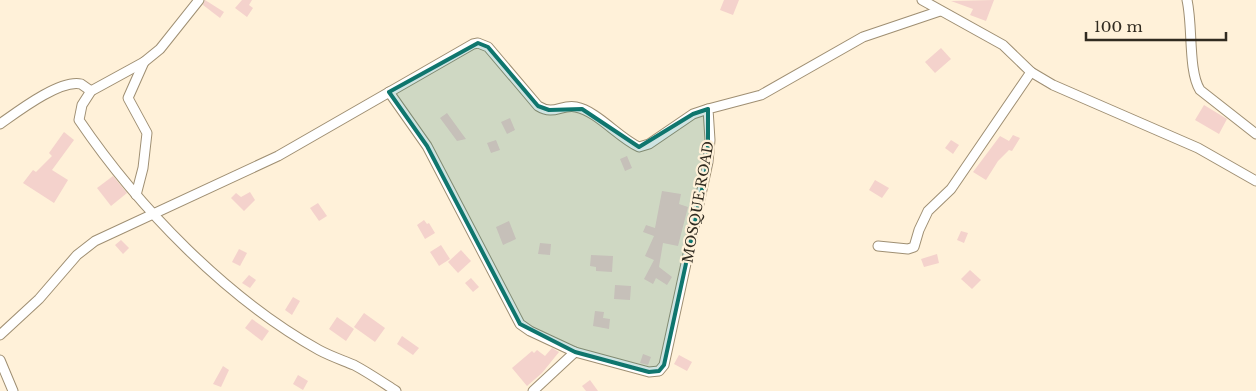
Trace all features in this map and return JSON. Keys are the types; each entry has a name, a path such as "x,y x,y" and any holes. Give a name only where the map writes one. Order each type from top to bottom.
{"street":[{"path":"199,0 160,49 144,62 91,91 82,105 79,120 108,163 153,215 192,253 255,307 319,350 360,369 396,391"},
{"path":"922,0 1003,45 1031,72 1053,85 1198,148 1256,181"},
{"path":"1187,0 1192,33 1193,70 1196,83 1200,90 1256,134"},
{"path":"0,335 33,306 62,271 95,241 278,156 459,51 478,43 488,47 538,106 549,110 570,107 582,109 639,147 649,144 693,114 761,95 863,37 940,11"},
{"path":"136,195 143,168 147,133 128,98 144,62"},
{"path":"878,246 908,249 914,247 919,230 928,211 951,189 1031,72"},
{"path":"0,124 18,111 66,84 81,84 91,91"},
{"path":"389,92 427,146 520,324 530,331 575,352 533,391"},
{"name":"MOSQUE ROAD","path":"575,352 648,372 659,371 664,365 708,162 710,140 708,109"},
{"path":"0,360 13,391"}],"highlighted area":[{"path":"478,43 488,47 538,106 549,110 582,109 639,147 693,114 708,109 708,162 664,365 659,371 649,372 575,352 520,324 427,146 389,92"}],"building":[{"path":"205,0 224,12 220,18 203,5"},
{"path":"242,0 252,0 249,5 253,8 247,17 235,8"},
{"path":"724,0 739,0 733,15 720,10"},
{"path":"994,0 986,21 970,15 973,9 951,1"},
{"path":"941,48 951,59 935,73 925,62"},
{"path":"1204,105 1227,119 1219,134 1195,120"},
{"path":"447,113 466,139 457,141 440,118"},
{"path":"510,118 515,130 507,134 501,122"},
{"path":"64,132 74,140 52,170 68,180 54,203 23,183 33,170 36,172 52,156 49,153"},
{"path":"1013,135 1020,138 1012,151 1009,150 998,161 986,180 973,172 1000,136 1009,141"},
{"path":"496,140 500,150 491,153 487,143"},
{"path":"951,140 959,145 953,154 945,148"},
{"path":"627,156 632,168 625,171 620,159"},
{"path":"113,176 127,193 111,206 97,188"},
{"path":"875,180 889,188 882,198 869,190"},
{"path":"662,191 681,194 679,204 688,207 678,246 663,243 659,267 672,277 667,285 656,278 653,284 644,279 654,260 645,256 654,236 643,232 646,225 655,228"},
{"path":"250,192 255,200 244,211 231,198 236,193 241,197"},
{"path":"318,203 327,216 319,221 310,208"},
{"path":"424,220 427,224 429,223 435,233 425,239 417,225"},
{"path":"509,221 516,239 503,245 496,227"},
{"path":"961,231 968,233 964,243 957,240"},
{"path":"121,240 129,248 123,254 115,245"},
{"path":"540,243 551,244 550,255 538,254"},
{"path":"441,245 450,259 439,266 430,252"},
{"path":"239,249 247,253 240,266 232,262"},
{"path":"461,250 471,261 458,273 448,262"},
{"path":"937,254 939,263 924,267 921,259"},
{"path":"591,255 613,256 612,272 596,271 596,267 590,266"},
{"path":"970,270 981,280 972,289 961,279"},
{"path":"249,275 256,280 250,288 242,283"},
{"path":"471,278 479,287 473,292 465,283"},
{"path":"615,285 631,286 630,300 614,299"},
{"path":"293,297 300,301 292,315 285,310"},
{"path":"595,311 604,312 603,318 610,319 609,329 593,326"},
{"path":"364,313 385,328 375,342 354,327"},
{"path":"337,317 354,329 346,341 329,329"},
{"path":"252,319 269,331 262,341 245,328"},
{"path":"402,336 419,348 413,355 397,344"},
{"path":"552,348 559,352 542,373 527,386 512,368 532,351 534,353 537,350 545,356"},
{"path":"643,354 651,357 648,365 640,363"},
{"path":"679,355 692,362 687,371 674,364"},
{"path":"223,366 229,370 221,387 213,384"},
{"path":"298,375 308,381 303,390 293,384"},
{"path":"590,380 598,391 586,391 582,386"}]}
